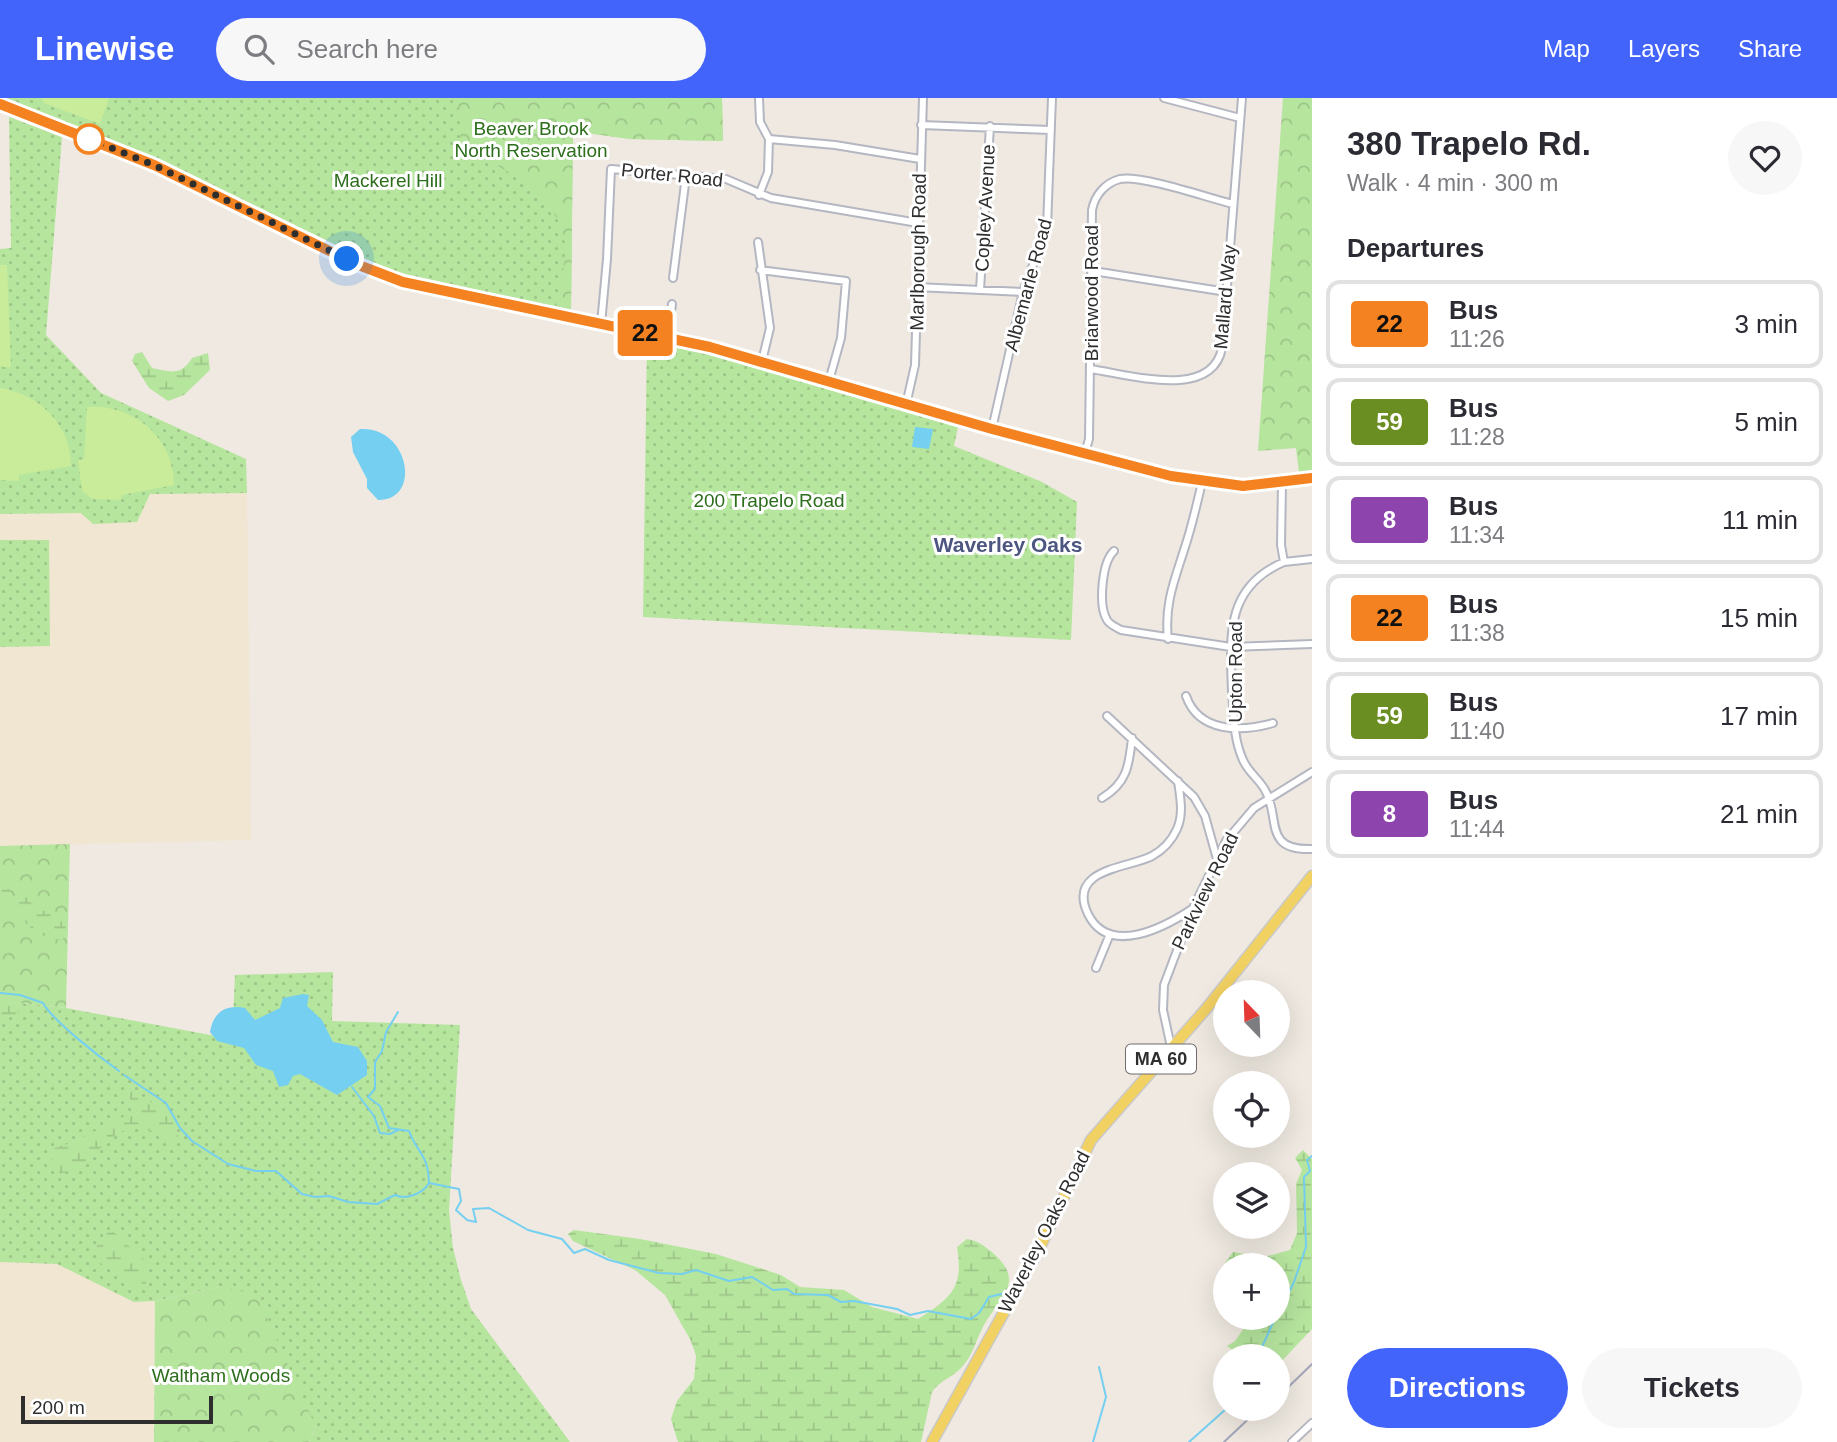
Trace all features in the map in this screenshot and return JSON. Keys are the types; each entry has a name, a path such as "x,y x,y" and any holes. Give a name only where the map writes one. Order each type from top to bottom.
{"main road":[{"path":"0,104 154,165 384,276 762,361 992,429 1202,482 1243,486 1312,478"},
{"name":"Waverley Oaks Road","path":"932,1442 1042,1242 1086,1146 1206,1009 1312,876"}],"street":[{"path":"758,98 760,122 769,139 768,172 759,195"},
{"name":"Marlborough Road","path":"906,405 915,365 923,98"},
{"name":"Albemarle Road","path":"992,429 1023,292 1047,227 1052,98"},
{"path":"1164,98 1240,118"},
{"name":"Mallard Way","path":"1090,369 1182,380 1204,375 1221,357 1242,98"},
{"path":"921,125 1051,130"},
{"name":"Copley Avenue","path":"981,290 990,126"},
{"path":"769,139 835,145 920,159"},
{"name":"Porter Road","path":"601,324 611,169 726,179 759,195 918,223"},
{"path":"673,278 686,176"},
{"name":"Briarwood Road","path":"1085,453 1089,439 1093,204 1102,189 1113,182 1140,181 1233,204"},
{"path":"758,242 770,328 762,361"},
{"path":"760,270 846,281 841,338 829,382"},
{"path":"1093,271 1227,292"},
{"path":"916,287 1023,292"},
{"path":"667,338 672,304"},
{"path":"1168,639 1167,606 1171,586 1185,549 1202,482"},
{"path":"1282,483 1281,545 1284,562 1312,559"},
{"path":"1114,551 1108,557 1103,598 1107,620 1121,630 1231,647 1312,644"},
{"name":"Upton Road","path":"1284,562 1260,576 1245,592 1234,618 1231,647 1234,730 1243,761 1268,799 1272,824 1278,836 1295,848 1312,849"},
{"path":"1186,696 1191,709 1200,718 1234,730 1273,723"},
{"path":"1107,716 1178,781 1200,806 1217,859"},
{"path":"1102,798 1116,790 1125,779 1132,738"},
{"name":"Parkview Road","path":"1171,1047 1163,1010 1164,985 1194,908 1217,859 1245,816 1312,772"},
{"path":"1178,781 1180,820 1166,846 1150,857 1103,871 1087,889 1085,902 1088,914 1097,926 1110,934 1130,935 1153,931 1194,908"},
{"path":"1096,968 1110,934"},
{"path":"1292,1442 1312,1423"}],"shaded area":[{"path":"247,493 251,840 0,846 0,514 82,513 93,524 150,494"},
{"path":"0,1262 57,1264 134,1302 155,1301 154,1442 0,1442"}],"green space":[{"name":"Mackerel Hill","path":"4,98 722,98 723,141 630,139 573,131 571,311 388,270 151,156"},
{"path":"42,98 109,98 100,124 44,103"},
{"name":"Beaver Brook North Reservation","path":"458,98 722,98 723,141 630,139 573,131 571,311 558,308 556,303 565,251 561,226 540,197 525,184 461,143"},
{"path":"1283,98 1312,98 1312,470 1299,473 1296,448 1258,451"},
{"path":"9,117 62,137 46,335 101,393 246,459 247,493 150,494 137,522 93,524 81,513 0,514 0,249 11,248"},
{"path":"0,265 7,265 11,367 0,367"},
{"name":"200 Trapelo Road","path":"647,341 720,357 958,427 954,446 1042,482 1077,502 1071,640 643,617"},
{"path":"142,352 152,368 170,371 180,370 192,358 208,353 210,370 184,395 168,401 149,388 132,361 135,354"},
{"path":"0,388 28,397 50,414 66,437 71,466 19,475 19,481 0,480"},
{"path":"87,407 120,411 148,427 159,438 167,452 174,485 122,495 121,500 92,499 82,491 78,460 84,459"},
{"path":"0,540 49,540 50,646 0,647"},
{"path":"70,844 66,1008 0,1001 0,846"},
{"path":"0,881 3,881 13,896 26,897 36,907 60,920 67,931 63,939 46,937 22,920 2,900"},
{"path":"333,972 332,1021 460,1025 449,1210 453,1248 461,1280 471,1309 570,1442 309,1442 316,1427 219,1287 155,1301 134,1302 57,1264 0,1262 0,1001 66,1008 232,1039 235,975"},
{"path":"0,1000 20,1004 22,1010 7,1019 0,1018"},
{"path":"125,1084 168,1114 180,1140 175,1141 153,1131 136,1128 122,1131 90,1158 60,1174 50,1156 51,1149 71,1143 131,1113 134,1103 124,1092"},
{"path":"1303,1150 1312,1159 1312,1329 1290,1352 1290,1344 1230,1344 1243,1330 1290,1330 1290,1253 1279,1253 1290,1250 1297,1233 1296,1184 1302,1170 1295,1158"},
{"path":"110,1229 147,1262 146,1285 141,1292 135,1291 125,1277 105,1267 99,1260 96,1247"},
{"path":"574,1230 640,1239 716,1254 781,1275 800,1287 844,1290 872,1307 918,1319 939,1305 953,1290 959,1273 957,1247 967,1239 982,1245 995,1255 1004,1265 1009,1284 965,1364 932,1392 921,1442 678,1442 671,1419 677,1401 694,1379 696,1356 691,1341 665,1295 635,1270 573,1241 568,1234"},
{"name":"Waltham Woods","path":"219,1287 256,1294 316,1427 309,1442 154,1442 155,1301"}],"water":[{"path":"915,427 933,429 929,449 912,447"},
{"path":"360,429 377,431 390,439 399,450 405,477 401,489 392,497 378,500 367,488 367,479 353,452 351,437"},
{"path":"309,995 307,1006 322,1020 333,1042 358,1047 367,1061 367,1075 337,1095 300,1074 293,1076 288,1085 279,1087 273,1071 256,1065 244,1048 217,1041 210,1032 221,1011 232,1007 245,1008 255,1020 280,1008 283,998"}],"waterway":[{"path":"0,993 20,995 43,1003 67,1029 119,1071"},
{"path":"398,1012 386,1032 382,1051 375,1062 375,1089 368,1097 380,1106 389,1128 409,1131 425,1160 429,1183"},
{"path":"124,1075 166,1103 180,1128 192,1141 228,1164 256,1171 276,1171 302,1194 377,1204 395,1195 414,1195 429,1183 459,1189 461,1201 456,1210 467,1220 476,1222 473,1209 489,1208 528,1230 562,1239 574,1253 585,1249 609,1260 659,1273 682,1274 696,1270 729,1281 752,1277 773,1290 787,1289 794,1294 828,1295 841,1302 854,1301 897,1309 910,1315 928,1311 971,1319 979,1313 989,1297 1009,1292"},
{"path":"352,1087 374,1116 380,1133 390,1134 398,1130"},
{"path":"1290,1290 1306,1247 1304,1177 1310,1171 1307,1160 1312,1156"},
{"path":"1263,1344 1270,1330"},
{"path":"1093,1442 1106,1397 1099,1367"},
{"path":"1189,1442 1213,1421"}],"railway":[{"path":"1290,1385 1312,1364"},
{"path":"1224,1442 1246,1421"}],"bus line":[{"name":"22","path":"0,104 154,165 356,264 403,282 710,347 906,405 1171,476 1243,486 1312,478"}],"district":[{"name":"Waverley Oaks","path":"1008,544"}],"route":[{"path":"89,139 154,165 347,259"}]}
